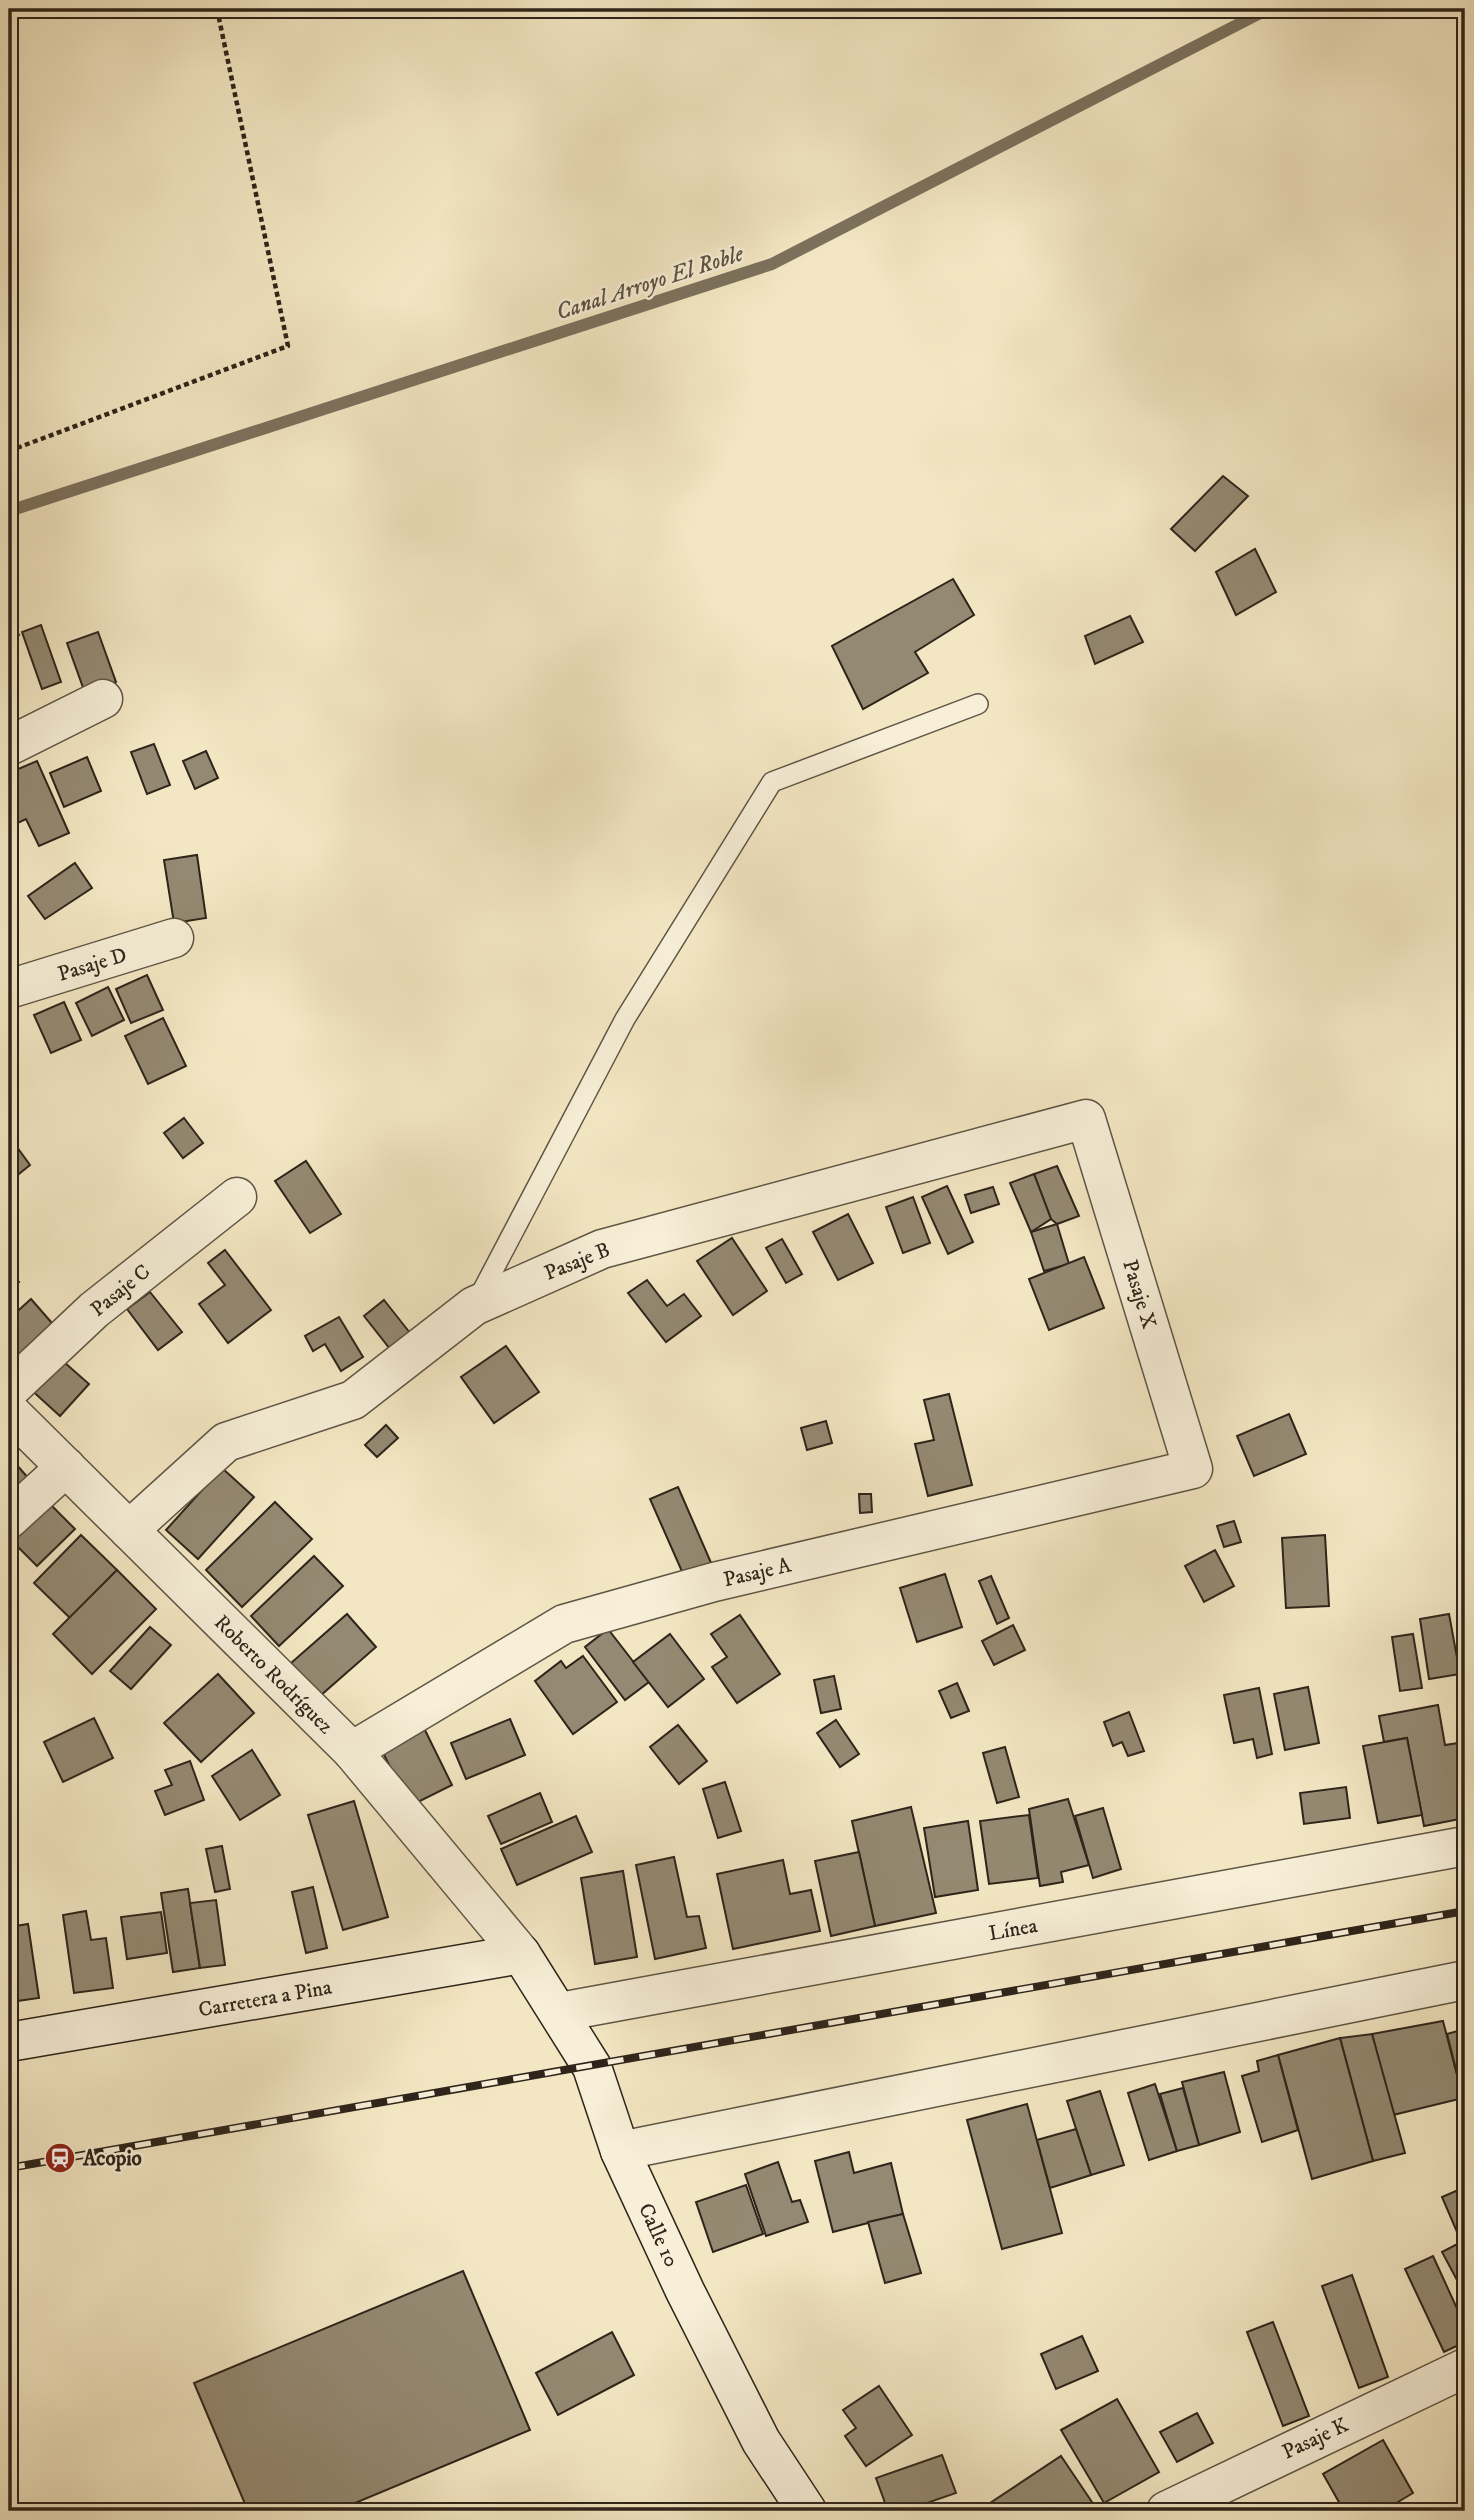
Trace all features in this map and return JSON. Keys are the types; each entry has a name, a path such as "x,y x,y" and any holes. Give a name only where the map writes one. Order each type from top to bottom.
{"street":[{"path":"9,747 103,699"},
{"name":"Pasaje D","path":"9,989 174,938"},
{"name":"Pasaje B","path":"129,1530 226,1442 353,1400 474,1306 602,1249 1086,1119"},
{"name":"Pasaje X","path":"1086,1119 1193,1469"},
{"name":"Pasaje C","path":"9,1390 94,1310 237,1197"},
{"name":"Roberto Rodríguez","path":"9,1411 352,1751 521,1954"},
{"path":"9,1519 66,1467"},
{"name":"Pasaje A","path":"352,1751 564,1624 714,1582 1193,1469"},
{"name":"Línea","path":"561,2012 1465,1846"},
{"name":"Calle 10","path":"521,1954 561,2012 592,2067 620,2151 685,2291 761,2441 807,2511"},
{"name":"Carretera a Pina","path":"9,2042 521,1954"},
{"path":"620,2151 1465,1980"},
{"name":"Pasaje K","path":"1166,2511 1465,2368"}],"lane":[{"path":"474,1306 625,1019 772,782 978,704"}],"path":[{"path":"9,451 288,346 216,9"}],"building":[{"path":"1223,476 1248,496 1195,551 1171,529"},
{"path":"1255,549 1276,592 1236,615 1216,572"},
{"path":"953,579 974,615 915,652 928,673 863,709 832,646"},
{"path":"9,616 19,635 9,640"},
{"path":"1130,616 1143,642 1095,664 1085,636"},
{"path":"41,625 61,682 42,689 22,632"},
{"path":"98,632 116,682 85,693 67,643"},
{"path":"154,744 170,785 147,794 131,752"},
{"path":"206,751 218,778 195,789 183,761"},
{"path":"87,757 101,791 64,807 50,773"},
{"path":"37,761 69,833 39,846 26,819 9,827 9,773"},
{"path":"197,855 206,918 174,923 164,860"},
{"path":"75,863 92,888 45,919 28,896"},
{"path":"147,975 163,1010 131,1023 116,989"},
{"path":"108,987 124,1020 92,1036 76,1003"},
{"path":"64,1002 81,1040 51,1053 34,1015"},
{"path":"163,1018 186,1066 148,1084 125,1036"},
{"path":"184,1118 203,1143 183,1158 164,1133"},
{"path":"9,1136 30,1165 9,1182"},
{"path":"306,1161 341,1214 310,1233 275,1181"},
{"path":"1057,1166 1079,1216 1057,1224 1051,1219 1034,1174"},
{"path":"1034,1174 1051,1219 1031,1232 1010,1183"},
{"path":"947,1186 973,1242 948,1254 922,1197"},
{"path":"993,1187 999,1204 971,1213 965,1195"},
{"path":"913,1197 930,1243 903,1253 886,1207"},
{"path":"848,1214 873,1263 838,1280 813,1232"},
{"path":"1057,1224 1069,1264 1044,1271 1031,1232"},
{"path":"732,1238 767,1291 733,1315 697,1261"},
{"path":"782,1239 802,1274 786,1283 766,1248"},
{"path":"225,1250 271,1310 228,1343 199,1304 225,1285 208,1263"},
{"path":"1084,1257 1104,1308 1049,1330 1029,1279"},
{"path":"9,1271 19,1282 9,1291"},
{"path":"647,1280 667,1306 684,1294 701,1316 666,1342 628,1293"},
{"path":"150,1292 182,1332 158,1350 127,1309"},
{"path":"31,1299 58,1330 9,1372 9,1319"},
{"path":"384,1300 414,1338 394,1354 364,1316"},
{"path":"339,1317 363,1357 341,1371 325,1344 313,1351 305,1336"},
{"path":"506,1346 539,1392 494,1423 461,1377"},
{"path":"56,1355 89,1384 60,1416 28,1387"},
{"path":"949,1394 972,1485 928,1496 915,1444 934,1440 924,1400"},
{"path":"1289,1414 1306,1454 1254,1476 1237,1436"},
{"path":"826,1421 832,1443 807,1450 801,1428"},
{"path":"386,1425 398,1438 377,1457 365,1445"},
{"path":"9,1456 36,1487 9,1511"},
{"path":"222,1468 254,1497 198,1559 166,1530"},
{"path":"678,1487 712,1565 684,1576 650,1499"},
{"path":"859,1494 871,1494 872,1512 860,1513"},
{"path":"47,1501 75,1529 37,1566 9,1538"},
{"path":"275,1502 312,1539 242,1607 206,1570"},
{"path":"1234,1521 1241,1542 1224,1547 1217,1526"},
{"path":"81,1535 117,1570 70,1618 34,1583"},
{"path":"1325,1535 1329,1606 1286,1608 1282,1538"},
{"path":"1215,1550 1234,1586 1204,1602 1185,1566"},
{"path":"314,1556 343,1586 279,1646 251,1616"},
{"path":"117,1570 156,1609 92,1674 53,1634"},
{"path":"945,1574 962,1627 917,1642 900,1588"},
{"path":"991,1576 1009,1618 997,1624 979,1581"},
{"path":"347,1614 376,1647 320,1696 291,1663"},
{"path":"1449,1614 1460,1674 1429,1679 1420,1619"},
{"path":"740,1615 780,1674 737,1703 712,1667 727,1657 711,1634"},
{"path":"1013,1625 1025,1650 994,1665 982,1641"},
{"path":"150,1627 171,1645 131,1689 110,1671"},
{"path":"608,1629 649,1682 625,1700 585,1647"},
{"path":"670,1634 704,1679 668,1707 633,1662"},
{"path":"1413,1634 1422,1688 1400,1691 1392,1637"},
{"path":"583,1656 617,1702 573,1734 535,1681 561,1661 566,1668"},
{"path":"218,1674 254,1713 201,1762 164,1723"},
{"path":"834,1676 841,1709 821,1713 814,1680"},
{"path":"957,1683 969,1711 951,1718 939,1691"},
{"path":"1308,1687 1319,1743 1285,1750 1274,1694"},
{"path":"1259,1688 1272,1754 1257,1758 1253,1739 1234,1743 1224,1695"},
{"path":"1438,1705 1445,1745 1465,1742 1465,1818 1424,1826 1407,1738 1384,1742 1379,1716"},
{"path":"1129,1712 1144,1751 1128,1756 1122,1742 1113,1746 1104,1722"},
{"path":"94,1718 113,1758 63,1782 44,1742"},
{"path":"510,1719 525,1755 466,1779 451,1743"},
{"path":"836,1720 859,1754 840,1767 817,1733"},
{"path":"421,1722 452,1785 410,1806 378,1743"},
{"path":"678,1725 707,1761 679,1784 650,1747"},
{"path":"1407,1738 1422,1815 1378,1823 1363,1746"},
{"path":"1005,1747 1019,1797 997,1803 983,1753"},
{"path":"252,1750 280,1795 240,1820 212,1776"},
{"path":"190,1761 204,1800 165,1815 155,1791 172,1785 165,1770"},
{"path":"725,1782 741,1831 718,1838 703,1789"},
{"path":"1346,1787 1350,1818 1304,1824 1300,1793"},
{"path":"540,1793 552,1822 501,1844 488,1816"},
{"path":"1068,1799 1089,1865 1061,1872 1063,1882 1040,1886 1029,1809"},
{"path":"354,1801 388,1917 343,1930 308,1815"},
{"path":"911,1807 936,1913 875,1926 852,1821"},
{"path":"1103,1808 1121,1869 1093,1878 1075,1816"},
{"path":"1029,1815 1038,1878 989,1884 980,1821"},
{"path":"576,1816 592,1852 517,1885 501,1849"},
{"path":"968,1821 978,1890 935,1897 924,1828"},
{"path":"222,1846 230,1889 215,1892 206,1849"},
{"path":"859,1852 875,1926 831,1936 815,1861"},
{"path":"674,1857 687,1917 699,1916 706,1948 655,1959 636,1865"},
{"path":"783,1860 790,1894 811,1890 820,1931 733,1949 717,1874"},
{"path":"623,1871 637,1957 595,1964 581,1878"},
{"path":"313,1887 327,1948 306,1953 292,1892"},
{"path":"188,1889 200,1968 173,1972 161,1893"},
{"path":"216,1900 225,1965 200,1968 190,1903"},
{"path":"86,1911 91,1940 106,1938 113,1988 74,1993 63,1915"},
{"path":"161,1912 167,1953 127,1959 121,1917"},
{"path":"28,1924 39,1998 10,2002 9,1927"},
{"path":"1443,2021 1463,2098 1393,2115 1372,2034"},
{"path":"1465,2029 1465,2105 1447,2034"},
{"path":"1372,2034 1405,2153 1373,2161 1340,2038"},
{"path":"1340,2038 1373,2161 1312,2179 1278,2055"},
{"path":"1278,2055 1298,2130 1262,2142 1242,2076 1259,2071 1257,2061"},
{"path":"1224,2072 1240,2132 1199,2145 1182,2082"},
{"path":"1155,2084 1177,2151 1149,2160 1128,2093"},
{"path":"1183,2088 1199,2145 1177,2151 1160,2094"},
{"path":"1100,2091 1124,2165 1091,2175 1067,2101"},
{"path":"1027,2104 1062,2233 1002,2249 967,2120"},
{"path":"1076,2129 1091,2175 1050,2188 1037,2140"},
{"path":"849,2152 854,2173 891,2163 903,2214 833,2232 815,2161"},
{"path":"778,2162 792,2202 800,2200 808,2222 766,2236 745,2174"},
{"path":"746,2185 763,2234 713,2252 696,2202"},
{"path":"1465,2187 1465,2228 1457,2232 1442,2197"},
{"path":"903,2214 921,2273 885,2283 868,2222"},
{"path":"1463,2241 1465,2245 1465,2295 1442,2252"},
{"path":"1433,2256 1465,2326 1465,2342 1444,2352 1405,2269"},
{"path":"463,2271 530,2430 336,2511 248,2511 194,2383"},
{"path":"1352,2275 1388,2377 1359,2388 1322,2286"},
{"path":"1273,2322 1309,2416 1283,2426 1247,2332"},
{"path":"612,2332 634,2375 558,2415 536,2373"},
{"path":"1082,2336 1098,2371 1056,2389 1041,2354"},
{"path":"879,2386 912,2435 866,2466 845,2436 856,2428 843,2410"},
{"path":"1117,2399 1159,2472 1104,2503 1061,2430"},
{"path":"1197,2413 1213,2443 1177,2462 1160,2432"},
{"path":"1383,2440 1413,2493 1398,2502 1403,2511 1344,2511 1323,2474"},
{"path":"942,2455 956,2493 904,2511 888,2511 876,2478"},
{"path":"1061,2456 1098,2511 978,2511"}],"waterway":[{"name":"Canal Arroyo El Roble","path":"9,511 772,264 1268,9"}],"railway":[{"path":"9,2168 1465,1911"}],"place":[{"name":"Acopio","path":"60,2158"}]}
